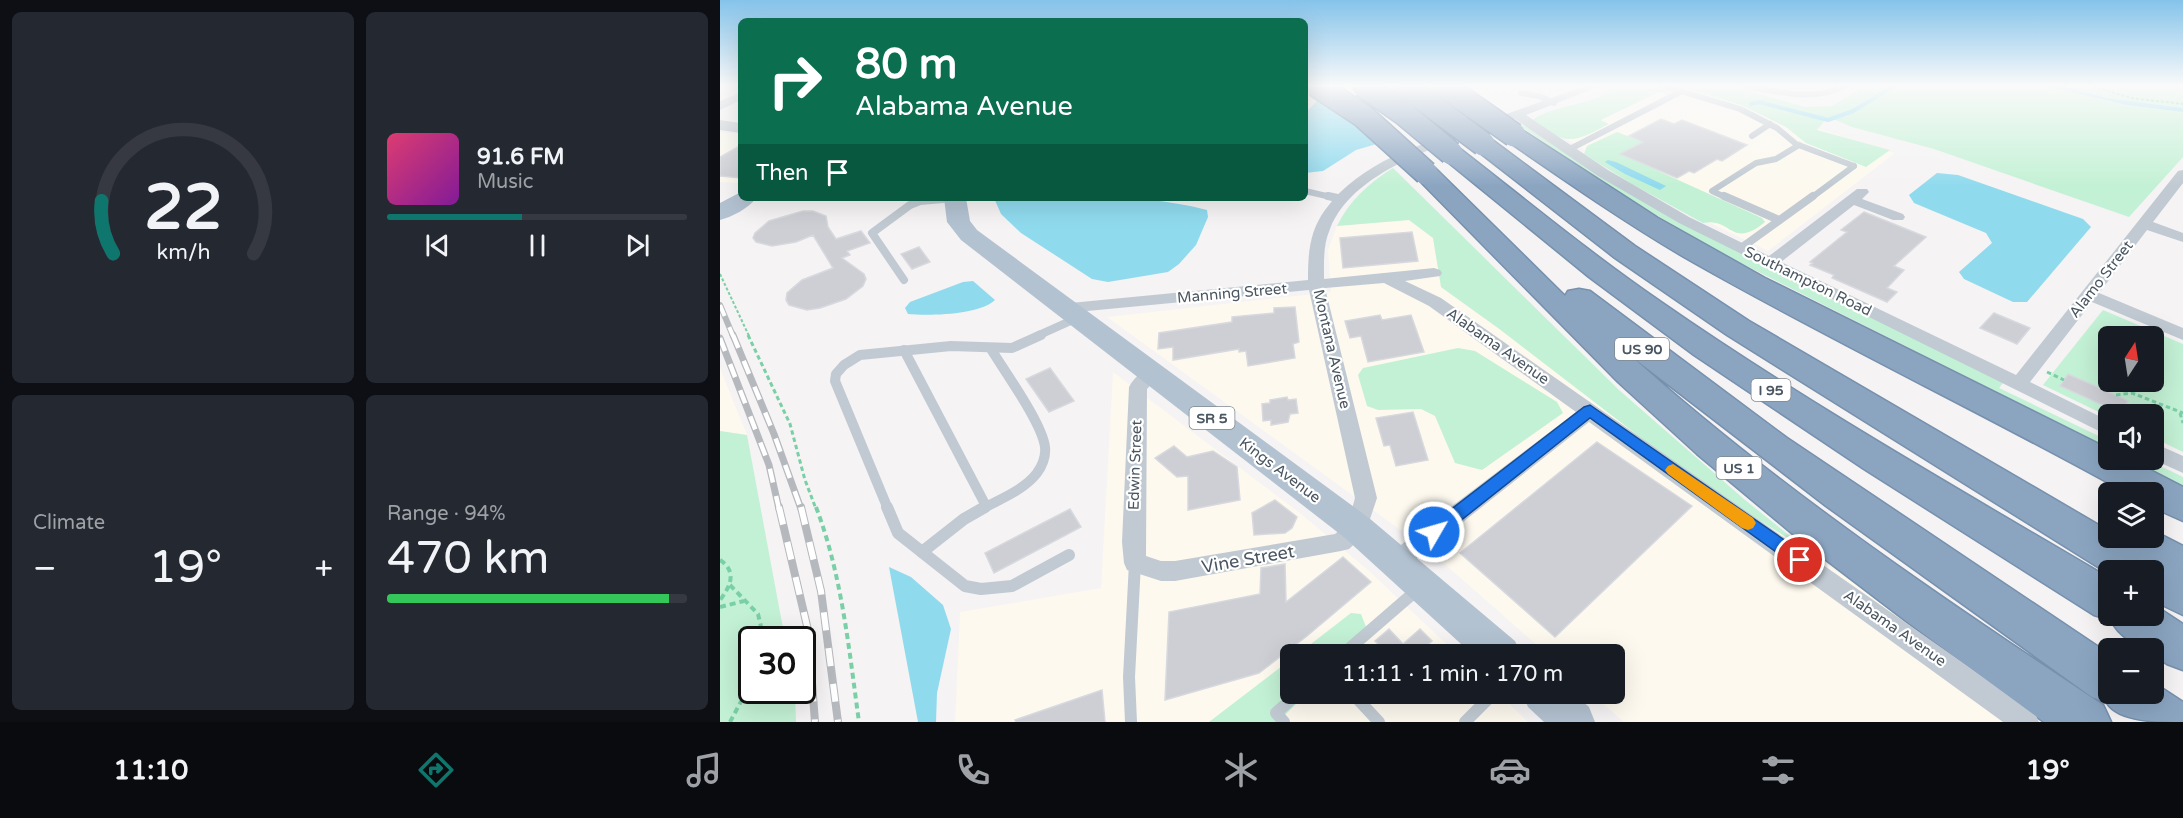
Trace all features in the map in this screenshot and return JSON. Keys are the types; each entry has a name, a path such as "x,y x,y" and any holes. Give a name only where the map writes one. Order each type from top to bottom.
{"highway":[{"name":"US 1","path":"1367,119 1433,158 1602,347 1691,428 1812,527 1965,639 2086,722"},
{"name":"I 95","path":"1407,119 1433,158 1692,338 1855,445 2098,594"},
{"name":"I 95","path":"1449,119 1624,252 1738,328 2122,560"},
{"path":"1504,119 1516,125 1622,208 1694,251 1807,313 2183,505"},
{"name":"US 90","path":"1433,158 1636,344 1866,515 2098,673"},
{"path":"1897,426 2044,494 2098,522"},
{"path":"2148,548 2183,567"},
{"path":"2164,585 2183,596"},
{"path":"2148,626 2183,649"},
{"path":"2143,704 2169,722"}],"main road":[{"path":"720,213 740,201"},
{"name":"Kings Avenue","path":"956,201 960,222 969,236 1357,528 1490,644"},
{"path":"1555,704 1574,722"}],"street":[{"name":"Montana Avenue","path":"1357,528 1366,498 1316,285 1316,249 1327,220 1342,199 1358,183 1375,171 1433,158 1527,119"},
{"path":"720,125 738,128"},
{"name":"Southampton Road","path":"1516,125 1568,150 1641,196 1741,248 2098,424"},
{"name":"Alamo Street","path":"2019,384 2183,174"},
{"path":"1771,262 1857,196 1898,217"},
{"path":"2144,224 2183,238"},
{"name":"Manning Street","path":"1072,313 1434,273"},
{"name":"Alabama Avenue","path":"1389,279 1435,302 2020,717"},
{"path":"2089,295 2183,334"},
{"name":"Edwin Street","path":"1135,563 1133,542 1138,387 1152,374"},
{"path":"1410,573 1590,411"},
{"path":"2164,456 2183,465"},
{"name":"Vine Street","path":"1135,563 1161,571 1176,572 1341,542 1357,528"}],"lane":[{"path":"1568,150 1628,119"},
{"path":"1741,248 1854,166 1798,145 1759,119"},
{"path":"1752,136 1770,124"},
{"path":"1779,220 1712,191 1756,163 1776,159 1798,145"},
{"path":"1308,192 1342,199"},
{"path":"904,280 872,233 910,205 920,201"},
{"path":"1069,555 1011,586 981,589 965,586 898,533 835,381 844,365 860,355 951,346 1012,348 1025,344 1072,313"},
{"path":"922,552 967,517 1030,480 1042,467 1047,457 1046,444 1041,432 992,349"},
{"path":"903,350 986,506"},
{"path":"1131,722 1129,677 1135,563"},
{"path":"1351,644 1410,573"},
{"path":"1284,722 1276,713 1286,704"},
{"path":"1362,704 1379,722"},
{"path":"1466,722 1483,704"}],"path":[{"path":"720,274 790,424 805,480 822,523 844,614 859,722"},
{"path":"2116,395 2123,392 2132,393 2181,413 2183,423"},
{"path":"720,560 730,566 733,574 730,585 720,600"},
{"path":"730,585 756,610 764,626"},
{"path":"720,607 745,601"},
{"path":"730,722 740,704"}],"shaded area":[{"path":"1574,119 1787,119 1895,153 1768,251 1677,207 1555,132"},
{"path":"720,132 738,134 738,183 720,182"},
{"path":"1409,220 1433,238 1442,288 2047,722 1624,722 1604,704 1625,704 1625,644 1536,644 1432,553 1107,317 1331,292 1328,250 1337,226"},
{"path":"720,368 747,435 720,431"},
{"path":"1113,372 1300,513 1368,570 1446,644 1280,644 1280,704 1509,704 1528,722 955,722 960,612 1101,588"}],"green space":[{"path":"1535,119 1604,119 1601,120 1609,124 1590,134 1569,139 1555,135 1530,122"},
{"path":"1769,119 1827,119 1817,130 1890,150 1866,167 1806,143 1786,127"},
{"path":"1832,119 2183,119 2183,157 2129,217 1934,149 1852,127"},
{"path":"1516,123 1525,126 1611,183 1666,215 2003,383 1999,388 2098,436 2098,443 1721,253 1624,196"},
{"path":"1617,132 1643,142 1621,154 1762,218 1765,222 1745,233 1732,231 1713,222 1703,223 1632,184 1584,154 1587,146"},
{"path":"1393,168 1619,390 1745,500 1810,552 1701,484 1441,287 1433,238 1409,220 1337,226 1361,193"},
{"path":"2103,310 2141,326 2098,326 2098,392 2164,392 2164,336 2183,344 2183,452 2164,443 2164,404 2098,404 2098,412 2043,385"},
{"path":"1458,348 1475,351 1557,402 1563,413 1482,470 1455,463 1435,416 1421,409 1378,410 1367,406 1358,375 1363,368"},
{"path":"720,431 747,435 783,626 738,626 738,704 795,704 796,722 720,722"},
{"path":"2164,468 2183,477 2183,488 2149,470 2164,470"},
{"path":"1351,613 1361,614 1368,632 1356,644 1311,644"},
{"path":"1280,668 1280,704 1296,704 1278,722 1209,722"}],"water":[{"path":"1308,119 1348,119 1380,143 1356,150 1323,171 1308,173"},
{"path":"1608,160 1666,186 1660,190 1625,174 1605,162"},
{"path":"1937,173 1958,175 2083,219 2091,227 2027,302 2013,302 1964,279 1959,272 1992,243 1986,233 1914,203 1909,195"},
{"path":"995,201 1155,201 1207,210 1208,217 1196,245 1179,264 1168,272 1108,282 1092,279 1021,233 1001,214"},
{"path":"973,281 995,300 988,305 966,312 908,314 905,308 910,302 963,282"},
{"path":"889,567 911,577 943,605 951,629 937,693 936,722 918,722"}],"building":[{"path":"1661,119 1674,124 1682,120 1747,145 1722,161 1717,159 1694,173 1689,171 1677,178 1620,154 1643,142 1629,136"},
{"path":"738,147 738,178 720,176 720,157"},
{"path":"803,211 813,211 826,216 828,227 836,239 861,231 870,243 847,251 850,255 842,258 864,274 866,279 863,286 846,299 807,310 789,305 786,300 787,293 802,280 833,268 813,235 796,242 772,246 756,242 753,238 755,233 769,221"},
{"path":"1864,212 1926,237 1894,266 1904,270 1887,288 1897,292 1887,302 1832,278 1834,275 1810,265 1813,263 1810,262 1847,232 1841,230"},
{"path":"1412,232 1418,261 1343,268 1340,238"},
{"path":"919,247 930,262 912,269 901,254"},
{"path":"1295,307 1299,342 1293,344 1295,358 1248,366 1246,351 1239,352 1239,349 1173,360 1173,347 1158,349 1159,333 1232,322 1232,317 1274,313 1274,308"},
{"path":"1994,313 2030,328 2017,344 1980,328"},
{"path":"1380,315 1382,320 1411,315 1424,352 1368,362 1361,336 1350,338 1345,321"},
{"path":"1050,368 1074,401 1049,412 1026,379"},
{"path":"2068,374 2098,387 2098,392 2109,392 2128,401 2126,404 2100,404 2060,386"},
{"path":"1287,397 1288,400 1296,399 1298,413 1290,414 1288,422 1271,425 1271,420 1263,421 1262,404"},
{"path":"1413,412 1428,460 1396,466 1390,445 1384,446 1376,418"},
{"path":"1597,442 1692,506 1555,637 1460,553"},
{"path":"1174,446 1187,457 1213,451 1237,467 1240,500 1188,510 1188,476 1177,477 1155,458"},
{"path":"1275,500 1297,517 1292,528 1285,533 1254,535 1252,513"},
{"path":"1070,509 1081,527 994,573 985,553"},
{"path":"1343,557 1371,582 1297,644 1280,644 1280,657 1259,673 1165,700 1169,612 1260,594 1261,568 1285,564 1286,602"},
{"path":"1389,629 1403,644 1378,644 1375,641"},
{"path":"1420,629 1432,641 1429,644 1403,644"},
{"path":"1102,690 1105,722 1016,722 1015,720"}],"waterway":[{"path":"1823,119 1832,119"}],"railway":[{"path":"720,305 733,336"},
{"path":"733,335 774,434 801,509"},
{"path":"720,338 769,465 779,509"},
{"path":"779,507 808,630 815,722"},
{"path":"801,507 821,591 838,722"}],"slow traffic":[{"path":"1673,470 1748,523"}],"route":[{"path":"1434,532 1590,411 1800,560"}]}
